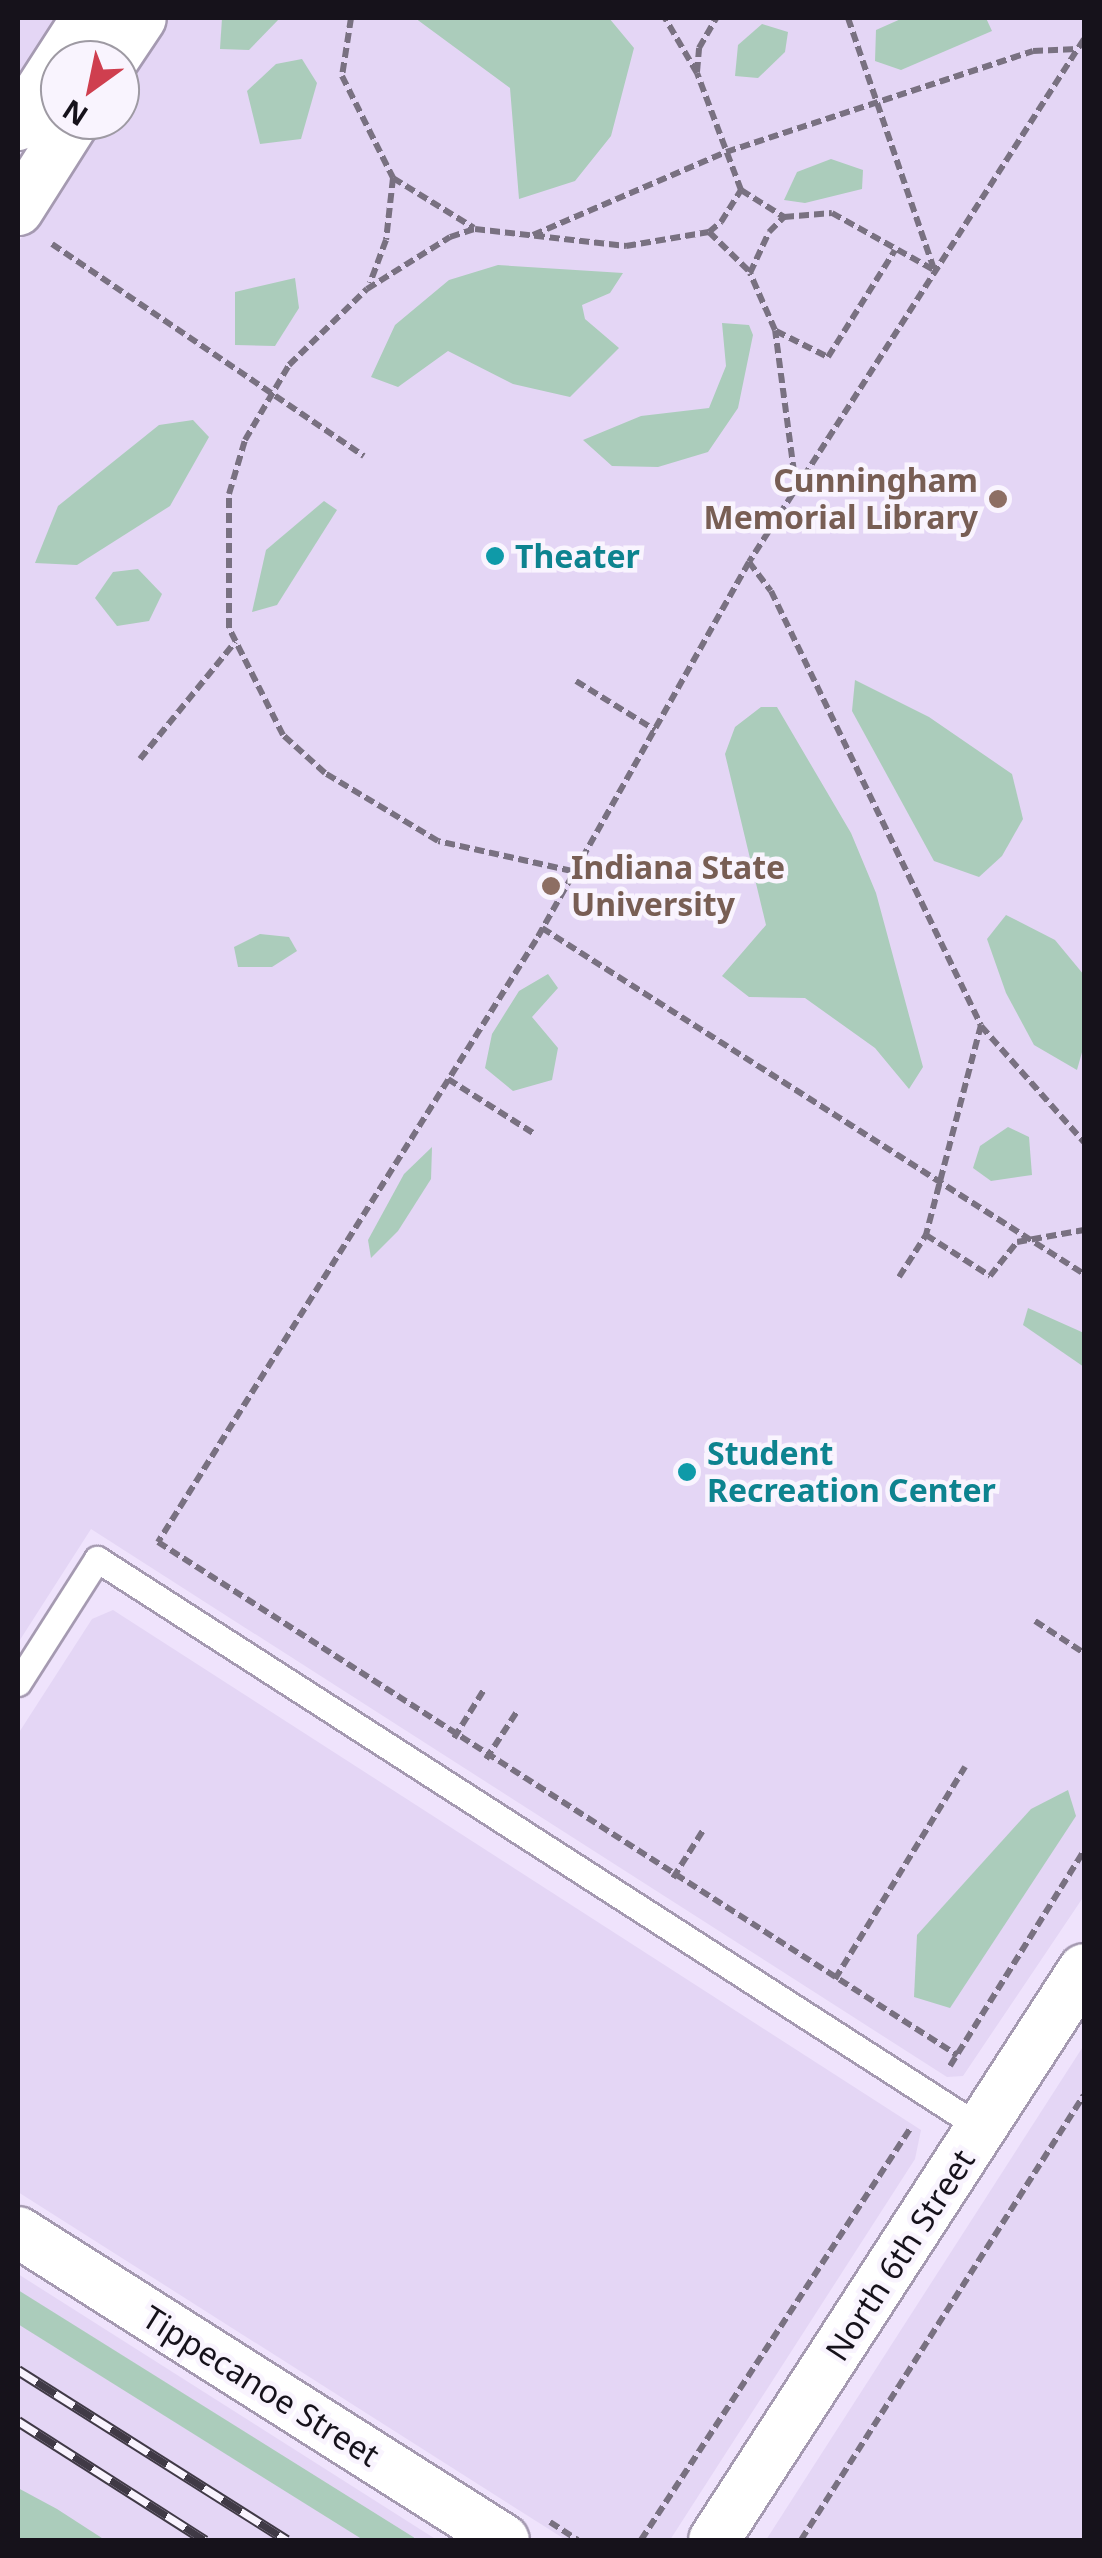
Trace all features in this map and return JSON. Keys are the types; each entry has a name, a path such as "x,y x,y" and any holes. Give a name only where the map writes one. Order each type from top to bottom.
{"street":[{"path":"18,125 87,18"},
{"path":"126,40 140,18"},
{"path":"26,221 65,140"},
{"name":"North 6th Street","path":"714,2540 1084,1969"},
{"name":"Tippecanoe Street","path":"18,2232 504,2540"}],"lane":[{"path":"18,1683 97,1558 982,2128"}],"path":[{"path":"351,18 342,76 393,178 475,228 626,246 709,232 726,242 750,273 775,330 796,487"},
{"path":"666,18 697,73 741,190 784,217 832,213 934,270"},
{"path":"697,73 699,48 716,18"},
{"path":"848,18 934,270"},
{"path":"957,2055 158,1542 542,928 748,562 1084,39"},
{"path":"532,235 726,152 1033,52 1078,48"},
{"path":"367,289 386,240 393,178"},
{"path":"709,232 741,190"},
{"path":"750,273 762,243 784,217"},
{"path":"26,221 364,456"},
{"path":"475,228 367,289 270,390 230,494 226,568 235,642 284,735 326,773 438,841 572,870"},
{"path":"775,330 828,357 895,250"},
{"path":"748,562 771,591 981,1025 1084,1142"},
{"path":"140,759 235,642"},
{"path":"576,681 654,730"},
{"path":"542,928 1084,1274"},
{"path":"899,1278 926,1236 981,1025"},
{"path":"448,1079 533,1133"},
{"path":"926,1236 990,1276 1018,1242 1084,1230"},
{"path":"1035,1622 1084,1652"},
{"path":"428,1772 485,1688"},
{"path":"464,1796 518,1710"},
{"path":"812,2019 966,1767"},
{"path":"649,1914 704,1828"},
{"path":"642,2540 931,2096 1084,1851"},
{"path":"801,2540 1084,2095"}],"shaded area":[{"path":"18,18 68,18 54,40 40,40 40,62 18,96"},
{"name":"Indiana State University","path":"162,18 1084,18 1084,1896 963,2076 947,2077 91,1529 18,1643 18,243 83,140 140,140 140,52"},
{"path":"113,1610 921,2130 915,2159 670,2540 566,2540 18,2192 18,1734 92,1619"},
{"path":"1084,2045 1084,2540 766,2540"},
{"path":"18,2274 437,2540 18,2540"}],"green space":[{"path":"222,18 280,18 249,50 220,49"},
{"path":"415,18 609,18 634,48 611,136 575,181 519,199 510,88"},
{"path":"903,18 986,18 992,31 901,70 875,61 876,30"},
{"path":"762,24 788,32 785,52 758,78 735,76 738,45"},
{"path":"302,59 317,83 301,139 260,144 247,91 276,64"},
{"path":"831,159 863,170 862,189 805,203 784,200 797,172"},
{"path":"498,265 623,273 610,293 582,305 585,319 619,348 570,397 513,384 448,351 398,387 371,377 395,325 449,280"},
{"path":"295,278 299,308 275,346 235,345 235,292"},
{"path":"722,323 749,325 753,335 738,408 708,452 658,467 612,466 583,440 641,416 709,408 726,366"},
{"path":"193,420 209,437 170,506 77,565 35,563 58,506 159,425"},
{"path":"324,501 337,510 277,605 252,612 266,550"},
{"path":"138,569 162,594 149,621 117,626 95,598 113,572"},
{"path":"855,680 929,717 1012,774 1023,819 1002,856 979,877 934,861 852,711"},
{"path":"761,707 777,707 851,833 876,893 923,1067 909,1089 875,1048 805,998 749,997 722,976 766,925 725,754 735,727"},
{"path":"1006,915 1055,940 1084,975 1084,1045 1077,1070 1034,1045 1006,993 987,939"},
{"path":"260,934 289,937 297,951 272,967 238,967 234,947"},
{"path":"548,974 558,988 532,1017 558,1048 552,1080 513,1091 485,1068 492,1034 519,991"},
{"path":"1008,1127 1029,1137 1032,1175 991,1181 973,1168 980,1146"},
{"path":"432,1147 431,1179 398,1231 371,1258 368,1240 404,1174"},
{"path":"1028,1308 1084,1333 1084,1367 1023,1325"},
{"path":"1068,1790 1076,1816 950,2008 914,1997 917,1935 1031,1809"},
{"path":"18,2290 414,2537 363,2540 18,2324"},
{"path":"18,2488 57,2509 105,2540 18,2540"}],"railway":[{"path":"18,2370 287,2540"},
{"path":"18,2421 205,2540"}],"place":[{"name":"Cunningham Memorial Library","path":"998,499"},
{"name":"Theater","path":"495,556"},
{"name":"Indiana State University","path":"551,886"},
{"name":"Student Recreation Center","path":"687,1472"}]}
